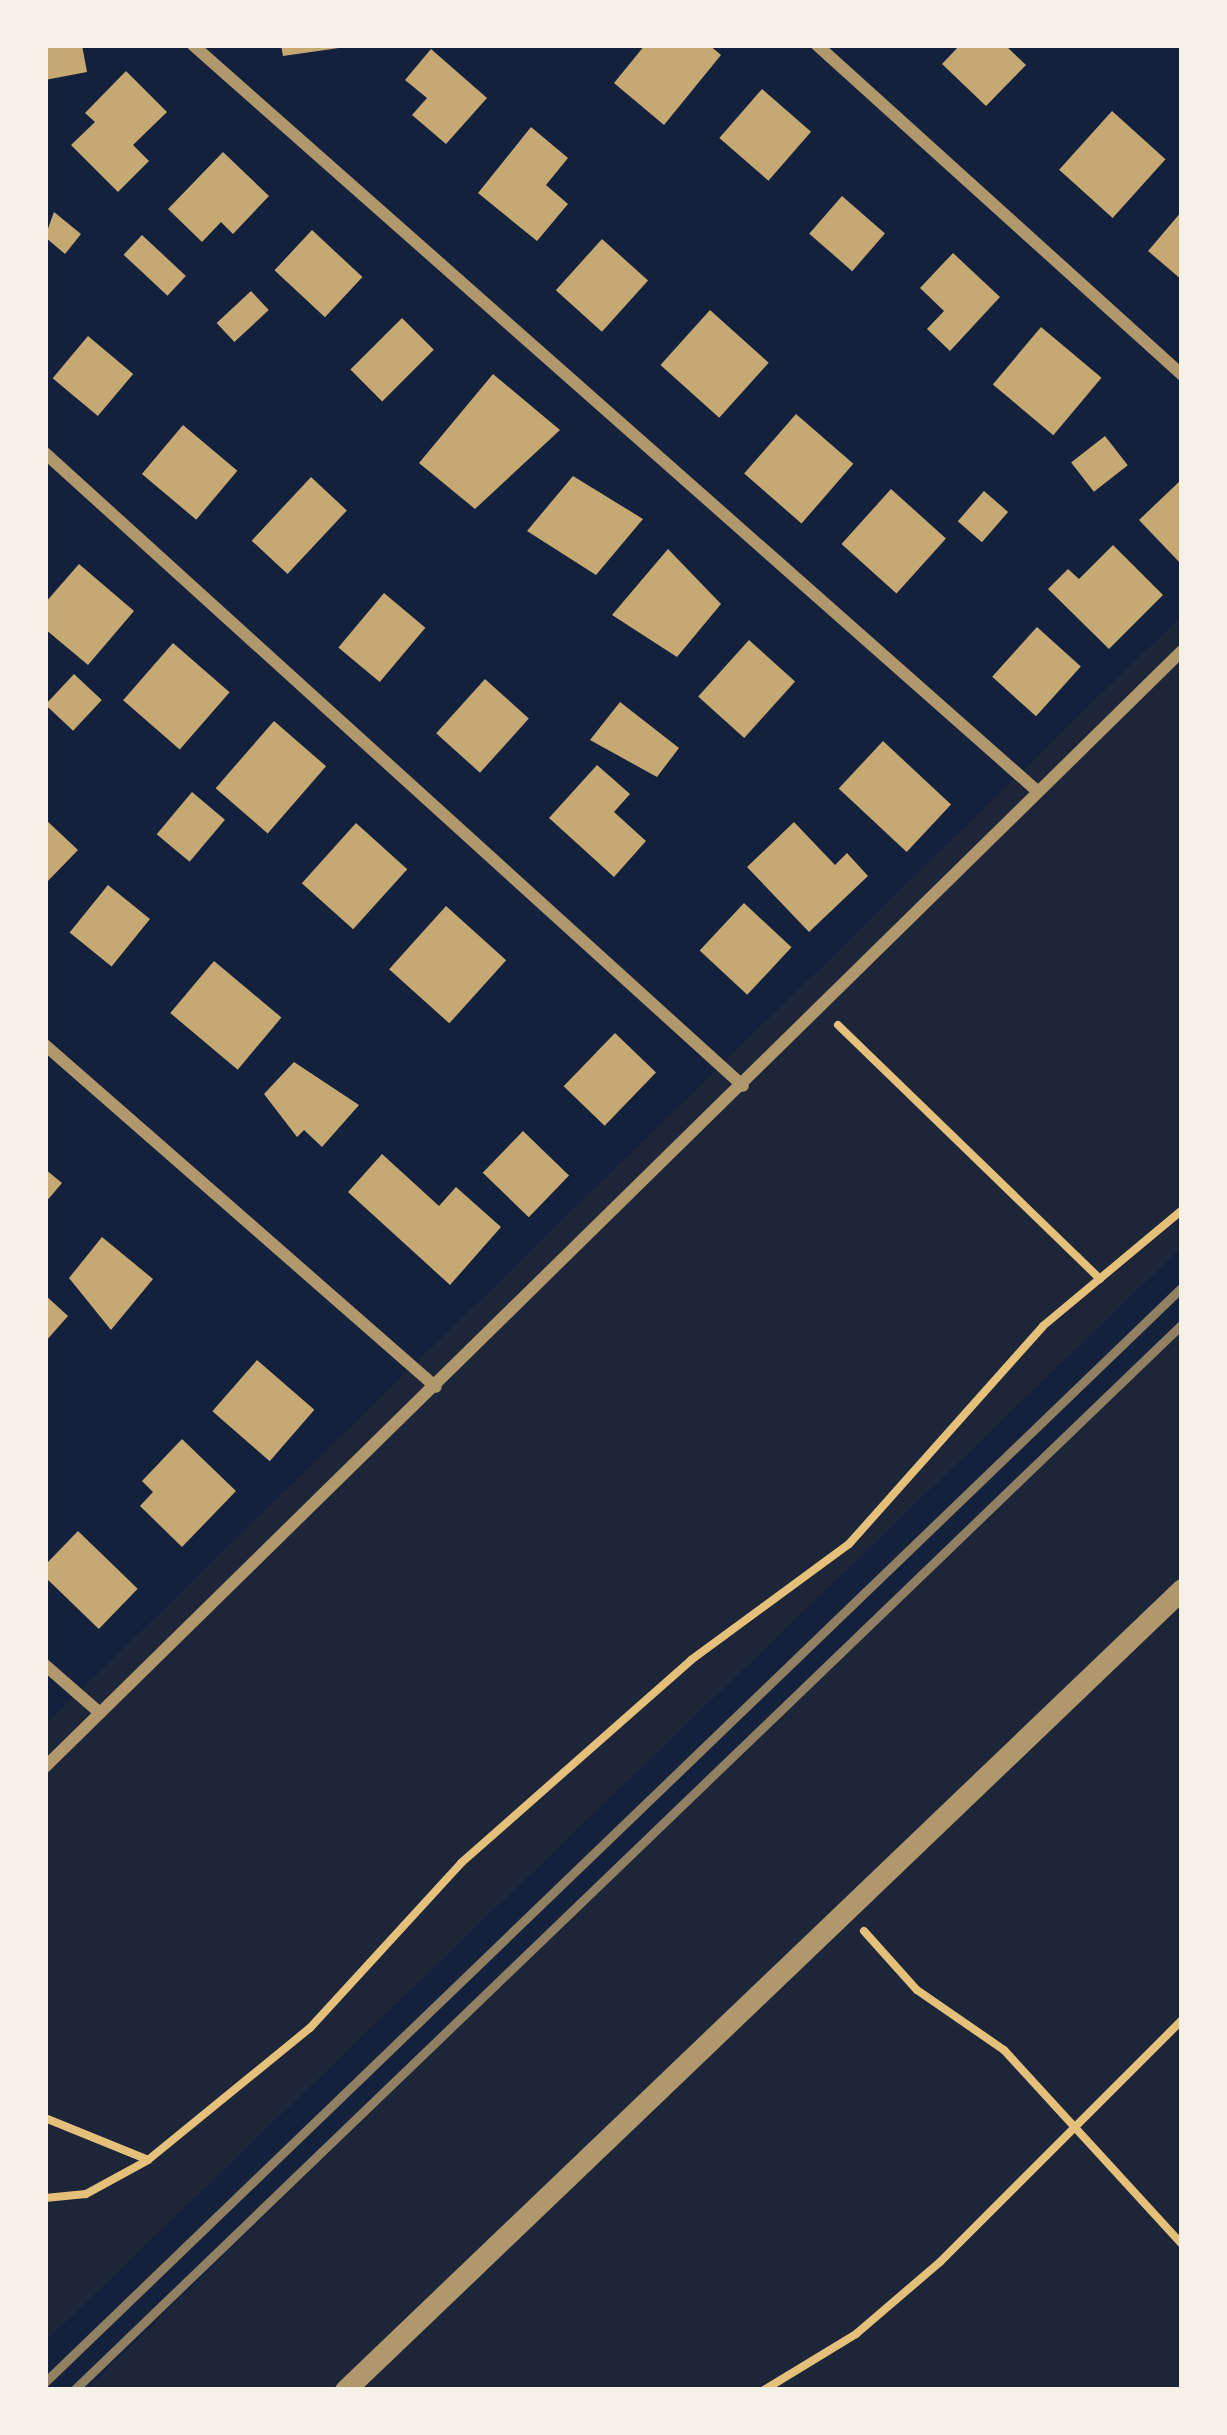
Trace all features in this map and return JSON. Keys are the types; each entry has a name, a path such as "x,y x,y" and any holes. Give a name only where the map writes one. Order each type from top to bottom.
{"street":[{"path":"193,45 1036,790"},
{"path":"817,45 1182,375"},
{"path":"45,454 743,1086"},
{"path":"45,1767 1182,651"},
{"path":"45,1045 436,1387"},
{"path":"345,2390 1182,1588"},
{"path":"45,1665 100,1713"}],"path":[{"path":"820,1008 1100,1279"},
{"path":"45,2198 86,2194 148,2160 310,2028 461,1863 692,1660 849,1544 1043,1326 1182,1210"},
{"path":"846,1911 917,1990 1004,2050 1182,2244"},
{"path":"764,2390 856,2334 1182,2020"},
{"path":"45,2118 148,2160"}],"shaded area":[{"path":"1182,615 1182,1247 45,2342 45,1725"},
{"path":"1182,1332 1182,2390 86,2390 468,2018"}],"building":[{"path":"45,45 82,45 87,72 45,80"},
{"path":"281,45 339,45 339,48 283,56"},
{"path":"645,45 709,45 721,55 664,125 614,83"},
{"path":"960,45 1005,45 1026,65 986,106 942,64"},
{"path":"431,49 487,98 446,144 412,115 427,98 405,80"},
{"path":"126,71 167,112 133,145 149,161 118,192 71,145 95,122 85,113"},
{"path":"762,89 811,132 768,181 719,138"},
{"path":"1112,111 1166,159 1113,218 1059,170"},
{"path":"531,127 568,158 546,185 568,204 537,241 478,193"},
{"path":"223,152 269,196 233,234 221,222 202,242 168,209"},
{"path":"842,196 885,233 852,271 809,234"},
{"path":"1182,211 1182,280 1148,251"},
{"path":"54,212 81,234 65,254 45,237"},
{"path":"312,230 362,277 325,317 274,270"},
{"path":"142,235 186,276 167,296 124,255"},
{"path":"602,239 648,280 602,332 556,290"},
{"path":"953,253 1000,297 950,351 927,329 944,311 920,288"},
{"path":"251,291 269,310 234,342 217,323"},
{"path":"710,310 769,363 719,418 660,365"},
{"path":"402,318 434,350 382,401 350,370"},
{"path":"1041,327 1102,378 1053,435 993,384"},
{"path":"88,336 133,374 98,416 53,378"},
{"path":"493,374 560,430 475,509 419,463"},
{"path":"796,414 853,464 802,523 744,474"},
{"path":"183,425 237,471 196,520 142,474"},
{"path":"1105,436 1128,465 1094,492 1071,462"},
{"path":"573,476 643,519 596,575 527,531"},
{"path":"311,477 347,510 288,574 252,541"},
{"path":"1182,479 1182,565 1139,520"},
{"path":"891,489 946,539 896,594 841,544"},
{"path":"984,491 1008,512 982,542 958,521"},
{"path":"1113,545 1163,595 1109,649 1048,589 1068,569 1079,579"},
{"path":"668,549 721,604 677,657 612,615"},
{"path":"79,564 134,611 88,665 45,629 45,603"},
{"path":"384,593 425,628 380,682 338,647"},
{"path":"1037,627 1081,666 1036,716 992,677"},
{"path":"749,640 795,681 744,738 698,696"},
{"path":"173,643 230,692 180,750 123,700"},
{"path":"74,674 102,700 73,731 45,705"},
{"path":"485,679 529,718 480,773 436,733"},
{"path":"620,702 679,748 657,777 590,740"},
{"path":"274,721 326,766 268,833 216,788"},
{"path":"883,741 951,804 907,852 839,789"},
{"path":"597,765 630,794 614,812 646,841 614,877 549,818"},
{"path":"192,792 225,820 190,862 157,834"},
{"path":"45,819 78,850 45,884"},
{"path":"794,822 835,865 847,853 868,876 809,932 747,867"},
{"path":"356,823 407,869 353,929 302,883"},
{"path":"108,885 150,919 112,966 70,932"},
{"path":"744,903 792,947 747,995 700,951"},
{"path":"446,906 506,960 449,1023 389,969"},
{"path":"214,961 281,1018 238,1070 170,1013"},
{"path":"615,1033 656,1073 605,1126 564,1086"},
{"path":"294,1062 359,1105 322,1147 304,1130 297,1137 264,1094"},
{"path":"523,1131 569,1175 529,1217 483,1173"},
{"path":"382,1154 439,1206 456,1187 501,1227 450,1285 348,1192"},
{"path":"45,1169 62,1183 45,1203"},
{"path":"102,1237 153,1279 111,1330 69,1278"},
{"path":"45,1295 68,1316 45,1342"},
{"path":"257,1360 314,1410 270,1461 212,1411"},
{"path":"182,1439 236,1491 182,1547 140,1506 153,1492 142,1481"},
{"path":"78,1531 138,1589 99,1629 45,1577 45,1565"}],"railway":[{"path":"45,2382 1182,1287"},
{"path":"74,2390 1182,1324"}]}
